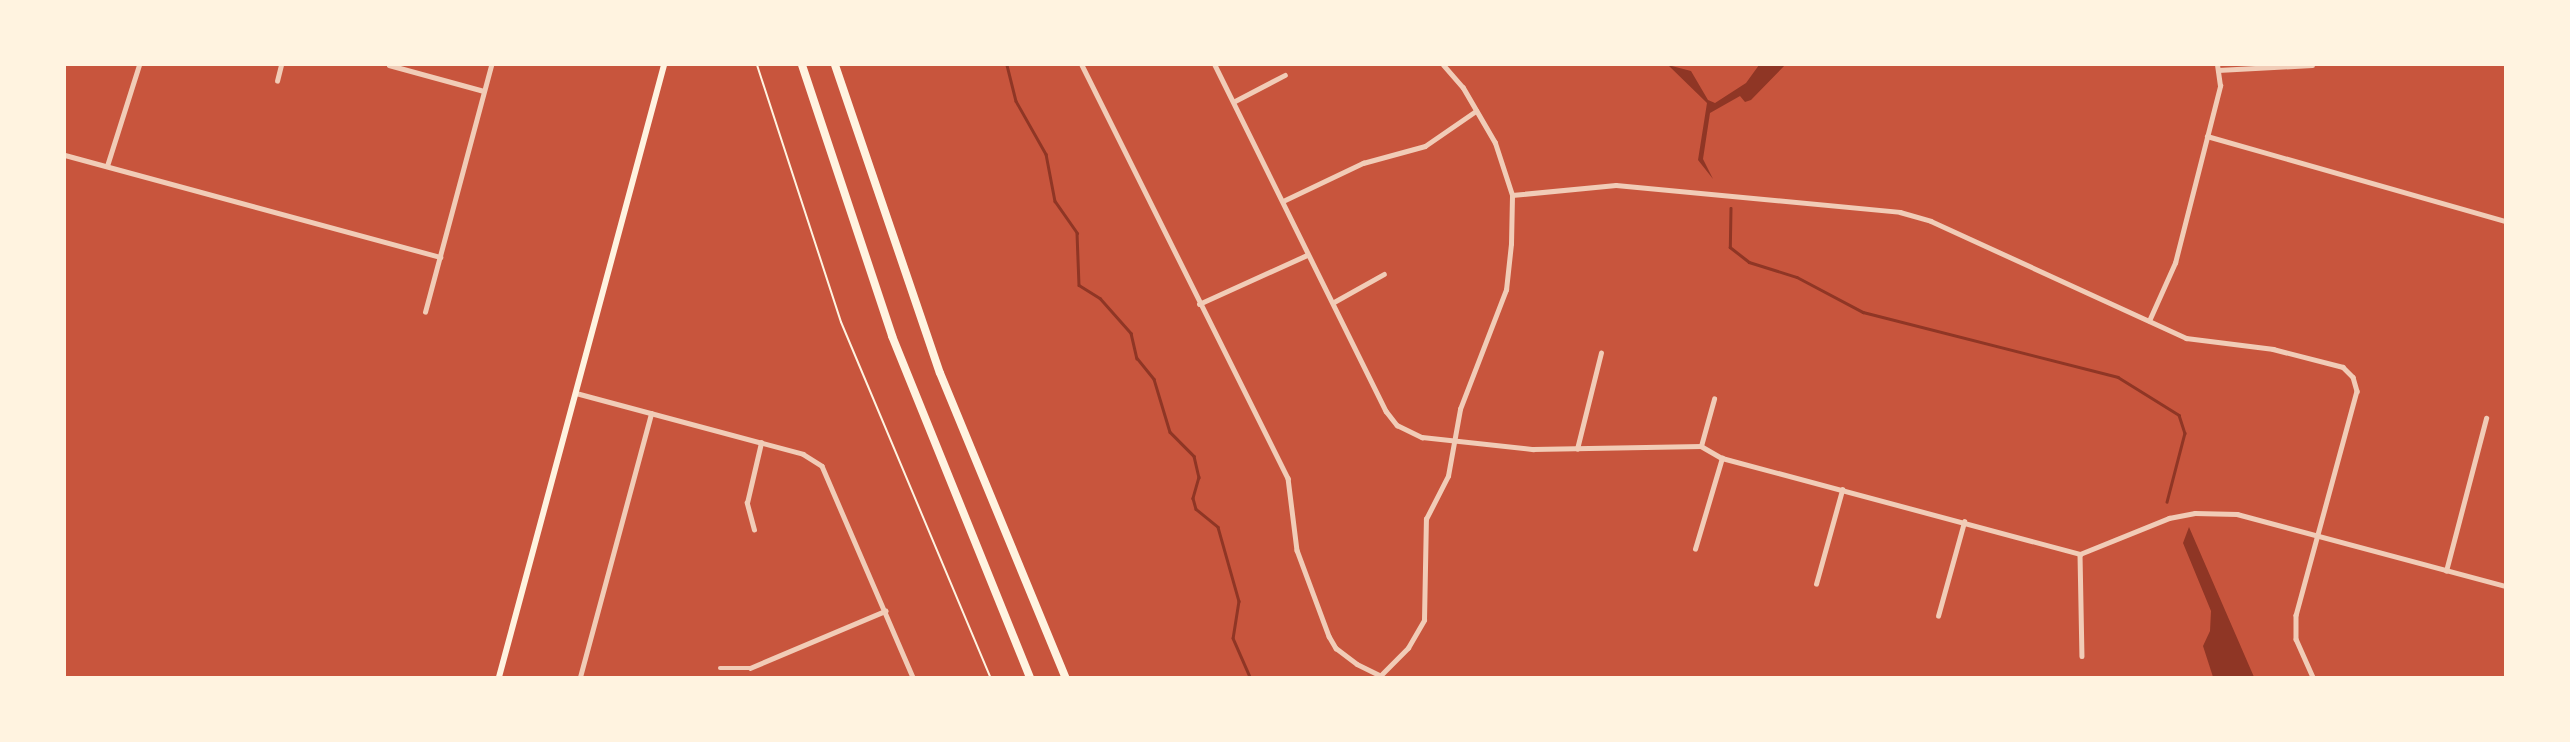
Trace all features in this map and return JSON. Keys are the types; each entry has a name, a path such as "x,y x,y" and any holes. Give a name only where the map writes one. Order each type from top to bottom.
{"highway":[{"path":"802,65 897,348 1030,677"},
{"path":"835,65 940,373 1065,677"}],"main road":[{"path":"499,677 664,65"}],"street":[{"path":"107,166 139,65"},
{"path":"277,81 281,65"},
{"path":"389,65 484,91"},
{"path":"425,312 491,65"},
{"path":"1082,65 1288,478 1297,550 1329,636 1336,648 1379,676 1408,648 1424,620 1426,519 1448,476 1460,409 1506,290 1512,195 1495,142 1443,65"},
{"path":"1215,65 1235,101 1307,255 1397,425 1422,437 1452,442 1577,449 1701,446 1722,458 2080,554 2169,518 2195,513 2237,514 2505,586"},
{"path":"2149,321 2175,263 2220,86 2218,68 2312,65"},
{"path":"1235,101 1285,75"},
{"path":"1283,201 1363,163 1425,146 1476,111"},
{"path":"2207,136 2505,221"},
{"path":"65,155 440,257"},
{"path":"1512,195 1616,185 1900,212 1931,221 2186,338 2273,349 2343,367 2353,377 2357,391 2296,615 2296,639 2313,677"},
{"path":"1199,304 1307,255"},
{"path":"1334,302 1384,274"},
{"path":"1577,449 1601,353"},
{"path":"576,393 803,454 822,466 913,677"},
{"path":"1701,446 1714,398"},
{"path":"580,677 651,413"},
{"path":"2446,570 2486,418"},
{"path":"754,530 747,503 761,443"},
{"path":"1695,549 1722,458"},
{"path":"1816,584 1842,490"},
{"path":"1938,616 1964,522"},
{"path":"2080,554 2082,656"},
{"path":"720,668 750,668 884,611"}],"path":[{"path":"757,65 841,322 989,677"}],"shaded area":[{"path":"1668,65 1691,71 1708,100 1715,103 1746,83 1759,65 1785,65 1751,100 1745,102 1740,96 1710,113 1703,159 1713,179 1698,160 1707,103"},
{"path":"2189,527 2254,677 2213,677 2203,646 2210,631 2211,611 2183,543"}],"waterway":[{"path":"1007,65 1016,101 1046,154 1055,201 1077,233 1079,285 1100,298 1131,333 1137,358 1154,379 1170,432 1194,456 1199,477 1193,498 1196,509 1218,527 1239,601 1233,638 1250,677"},
{"path":"1731,208 1730,247 1749,262 1797,277 1863,312 2118,377 2179,415 2185,433 2167,502"}]}
